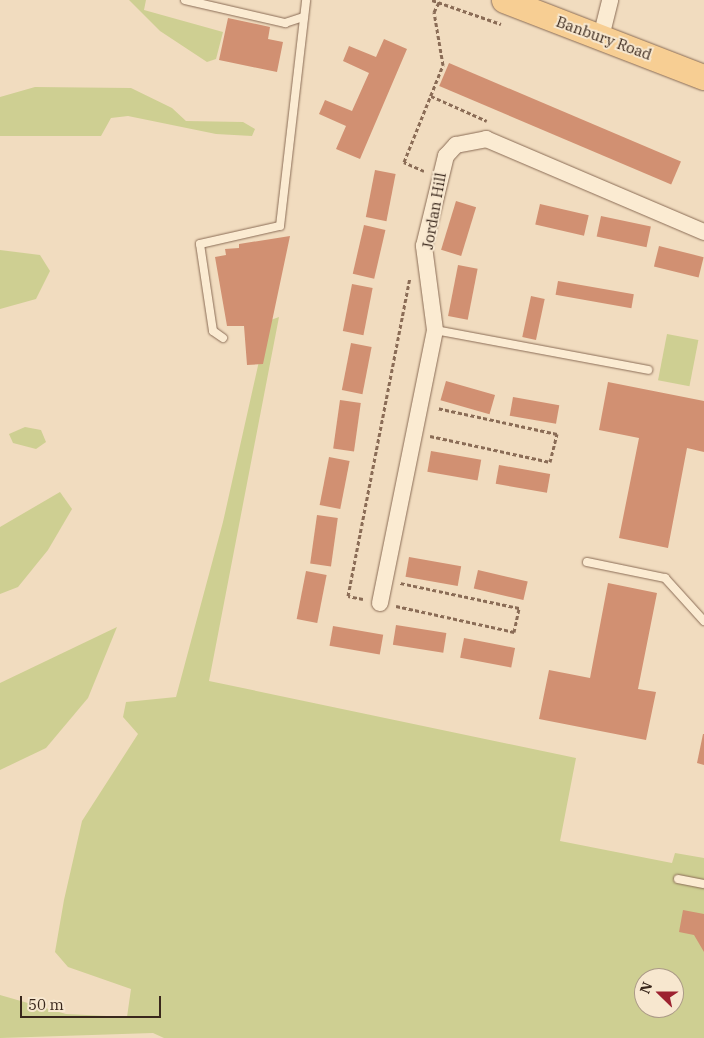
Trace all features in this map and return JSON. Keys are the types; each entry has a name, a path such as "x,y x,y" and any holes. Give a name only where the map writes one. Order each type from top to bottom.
{"main road":[{"name":"Banbury Road","path":"504,0 704,77"}],"street":[{"path":"601,37 610,0"},
{"path":"486,139 704,232"},
{"name":"Jordan Hill","path":"380,603 435,330 424,246 438,176 456,145 486,139"}],"lane":[{"path":"185,0 286,23 304,17"},
{"path":"224,338 213,331 200,244 280,226 306,0"},
{"path":"435,330 648,370"},
{"path":"587,562 665,578 704,621"},
{"path":"678,879 704,884"}],"path":[{"path":"438,176 404,162 443,65 434,12 439,2"},
{"path":"431,96 487,120 486,139"},
{"path":"385,580 519,608 514,632 348,596 415,253 424,246"},
{"path":"415,432 550,462 556,434 421,404"}],"green space":[{"path":"129,0 146,0 144,10 223,32 216,59 207,62 160,31"},
{"path":"35,87 131,88 172,108 186,121 243,122 255,129 252,136 216,134 128,116 111,118 101,136 0,136 0,97"},
{"path":"0,250 40,255 50,271 36,299 0,309"},
{"path":"279,317 209,681 576,758 560,841 672,863 675,853 704,858 704,1038 164,1038 153,1033 0,1038 0,995 66,1014 127,1017 131,989 68,967 55,952 64,900 82,821 138,734 123,717 126,702 176,697 223,522 268,321"},
{"path":"667,334 698,340 689,386 658,380"},
{"path":"25,427 41,430 46,442 36,449 13,443 9,434"},
{"path":"60,492 72,509 48,550 18,587 0,594 0,527"},
{"path":"117,627 88,698 46,748 0,770 0,683"}],"building":[{"path":"228,18 270,27 268,39 283,42 277,72 219,60"},
{"path":"384,39 407,49 360,159 336,149 346,126 319,114 325,100 352,111 369,73 343,61 349,46 376,57"},
{"path":"449,63 681,161 671,184 439,86"},
{"path":"375,170 396,174 386,221 366,217"},
{"path":"456,201 476,207 461,256 441,250"},
{"path":"540,204 589,215 584,236 535,224"},
{"path":"601,216 651,227 647,247 597,237"},
{"path":"364,225 385,230 374,279 353,274"},
{"path":"290,236 263,364 247,365 244,326 227,326 215,257 226,255 225,249 239,248 239,244"},
{"path":"659,246 704,257 699,278 654,266"},
{"path":"458,265 478,269 468,320 448,316"},
{"path":"558,281 634,294 631,308 556,295"},
{"path":"352,284 373,288 363,335 343,331"},
{"path":"531,296 545,299 536,340 522,337"},
{"path":"351,343 372,347 362,394 342,390"},
{"path":"446,381 495,395 490,414 440,400"},
{"path":"608,382 704,401 704,452 687,448 668,548 619,538 639,438 599,430"},
{"path":"513,397 559,405 556,424 510,416"},
{"path":"340,400 361,403 354,451 333,449"},
{"path":"431,451 481,460 478,481 427,472"},
{"path":"329,457 350,461 340,509 320,505"},
{"path":"499,465 550,474 547,493 496,484"},
{"path":"317,515 338,518 331,566 310,564"},
{"path":"409,557 461,566 458,586 406,577"},
{"path":"478,570 528,581 523,600 474,589"},
{"path":"306,571 327,575 317,623 297,619"},
{"path":"608,583 657,593 638,689 656,692 646,740 539,719 549,670 590,678"},
{"path":"396,625 446,633 443,653 393,645"},
{"path":"333,626 383,635 380,655 330,646"},
{"path":"464,638 515,648 511,668 460,658"},
{"path":"704,734 704,765 697,763"},
{"path":"683,910 704,914 704,952 694,935 679,932"}]}
